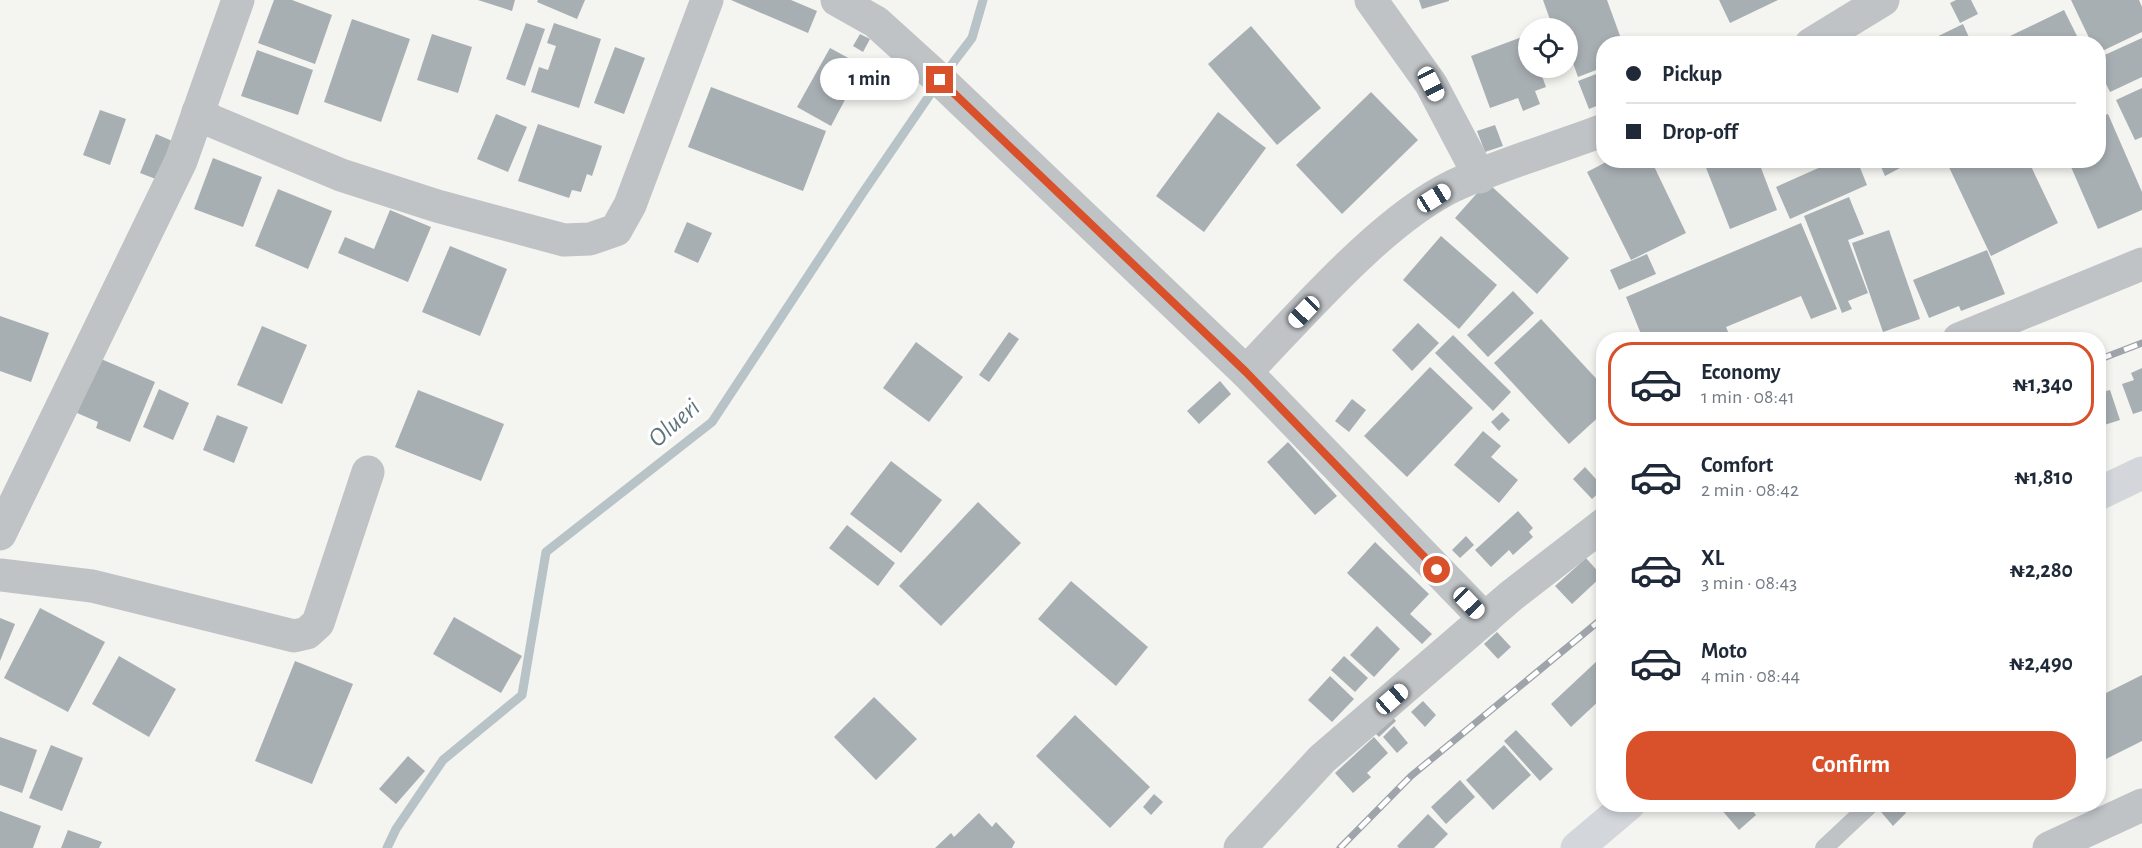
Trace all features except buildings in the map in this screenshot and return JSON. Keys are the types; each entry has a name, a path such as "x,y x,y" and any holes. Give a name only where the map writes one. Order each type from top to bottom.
{"highway":[{"path":"2106,490 2142,473"},
{"path":"1577,848 1620,812"}],"street":[{"path":"0,534 181,161 238,0"},
{"path":"198,112 212,121 341,175 437,206 564,240 590,239 616,230 630,205 707,0"},
{"path":"837,0 876,22 916,58 1246,372 1485,620"},
{"path":"1371,0 1431,84 1480,177"},
{"path":"1824,36 1883,0"},
{"path":"1246,372 1334,282 1414,210 1453,186 1596,133"},
{"path":"1976,332 2142,264"},
{"path":"0,575 92,586 294,636 307,633 318,623 368,472"},
{"path":"1240,848 1322,759 1485,620 1596,530"},
{"path":"2049,848 2142,805"}],"lane":[{"path":"1824,848 1862,812"}],"waterway":[{"name":"Olueri","path":"387,848 396,829 443,760 522,695 546,552 712,422 862,194 940,80 972,38 983,0"}],"railway":[{"path":"2106,357 2142,343"},
{"path":"1340,848 1411,776 1596,624"}],"route":[{"path":"940,80 1246,372 1437,570"}]}
